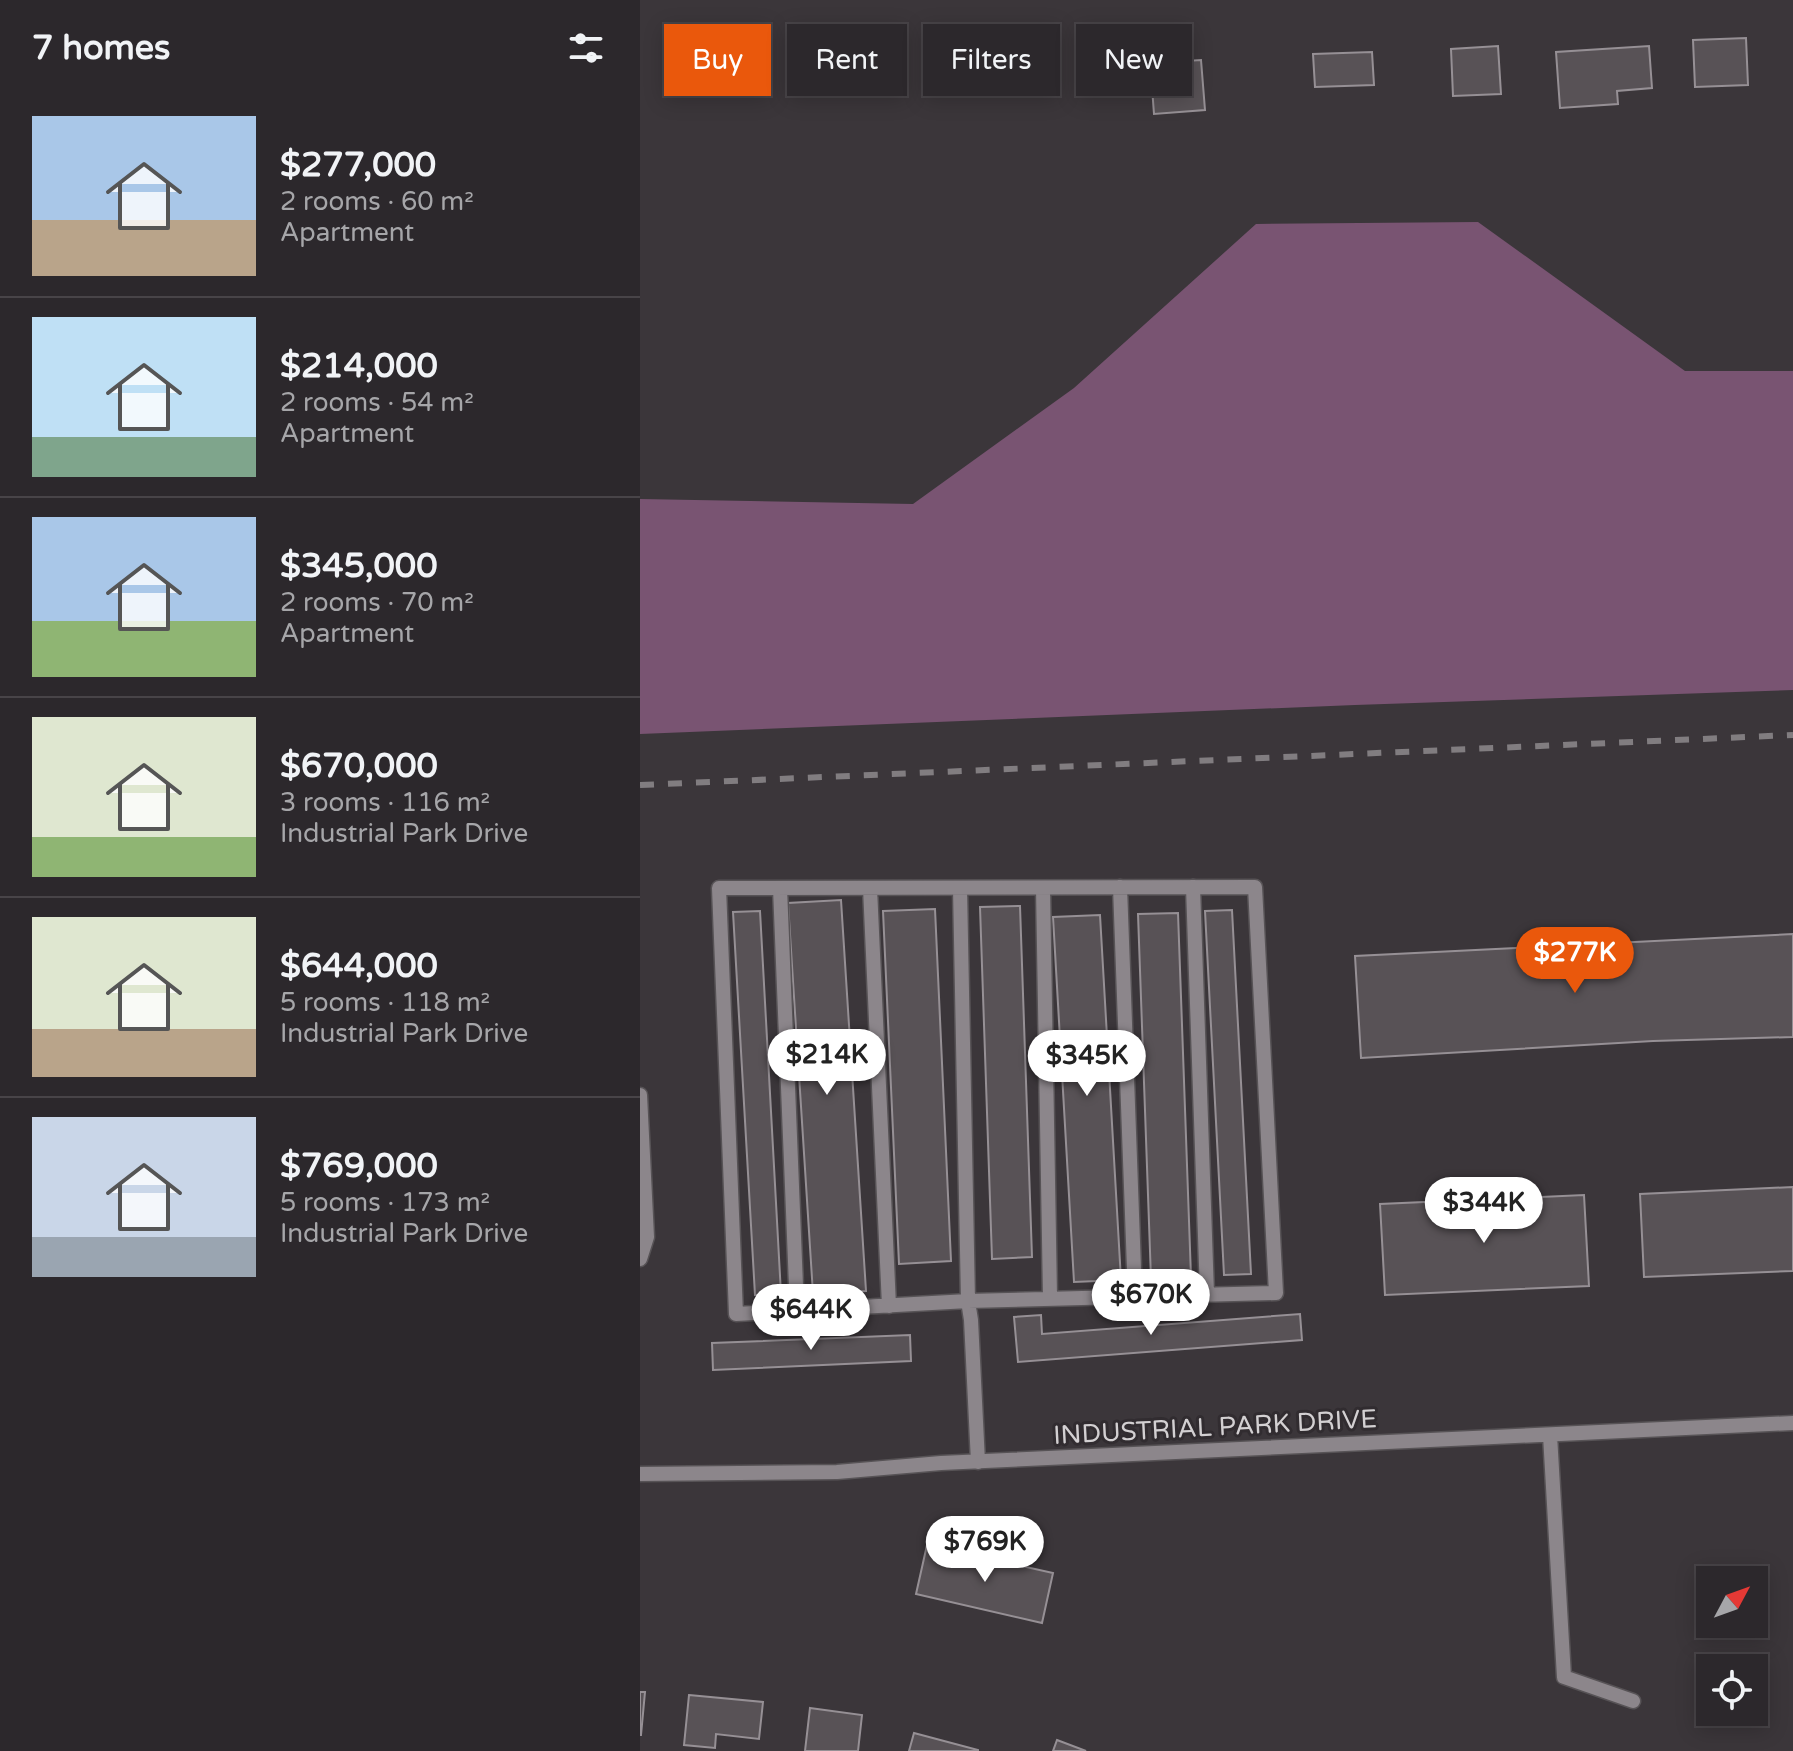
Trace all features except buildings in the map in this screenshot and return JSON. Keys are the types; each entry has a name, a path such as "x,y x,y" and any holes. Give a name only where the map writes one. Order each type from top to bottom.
{"street":[{"path":"1120,887 1135,1296"},
{"path":"1193,887 1207,1294"},
{"path":"1193,887 1255,887 1276,1293 1050,1297 736,1314 719,888 1193,887"},
{"path":"780,888 797,1311"},
{"path":"870,888 889,1306"},
{"path":"960,888 968,1301 978,1462"},
{"path":"1043,888 1050,1297"},
{"path":"640,1095 647,1237 640,1259"},
{"name":"INDUSTRIAL PARK DRIVE","path":"640,1474 837,1472 978,1462 1793,1423"},
{"path":"1550,1435 1564,1677 1633,1701"}],"shaded area":[{"path":"1478,222 1685,371 1793,371 1793,690 640,734 640,499 913,504 1074,388 1256,224"}],"railway":[{"path":"640,785 1793,735"}]}
